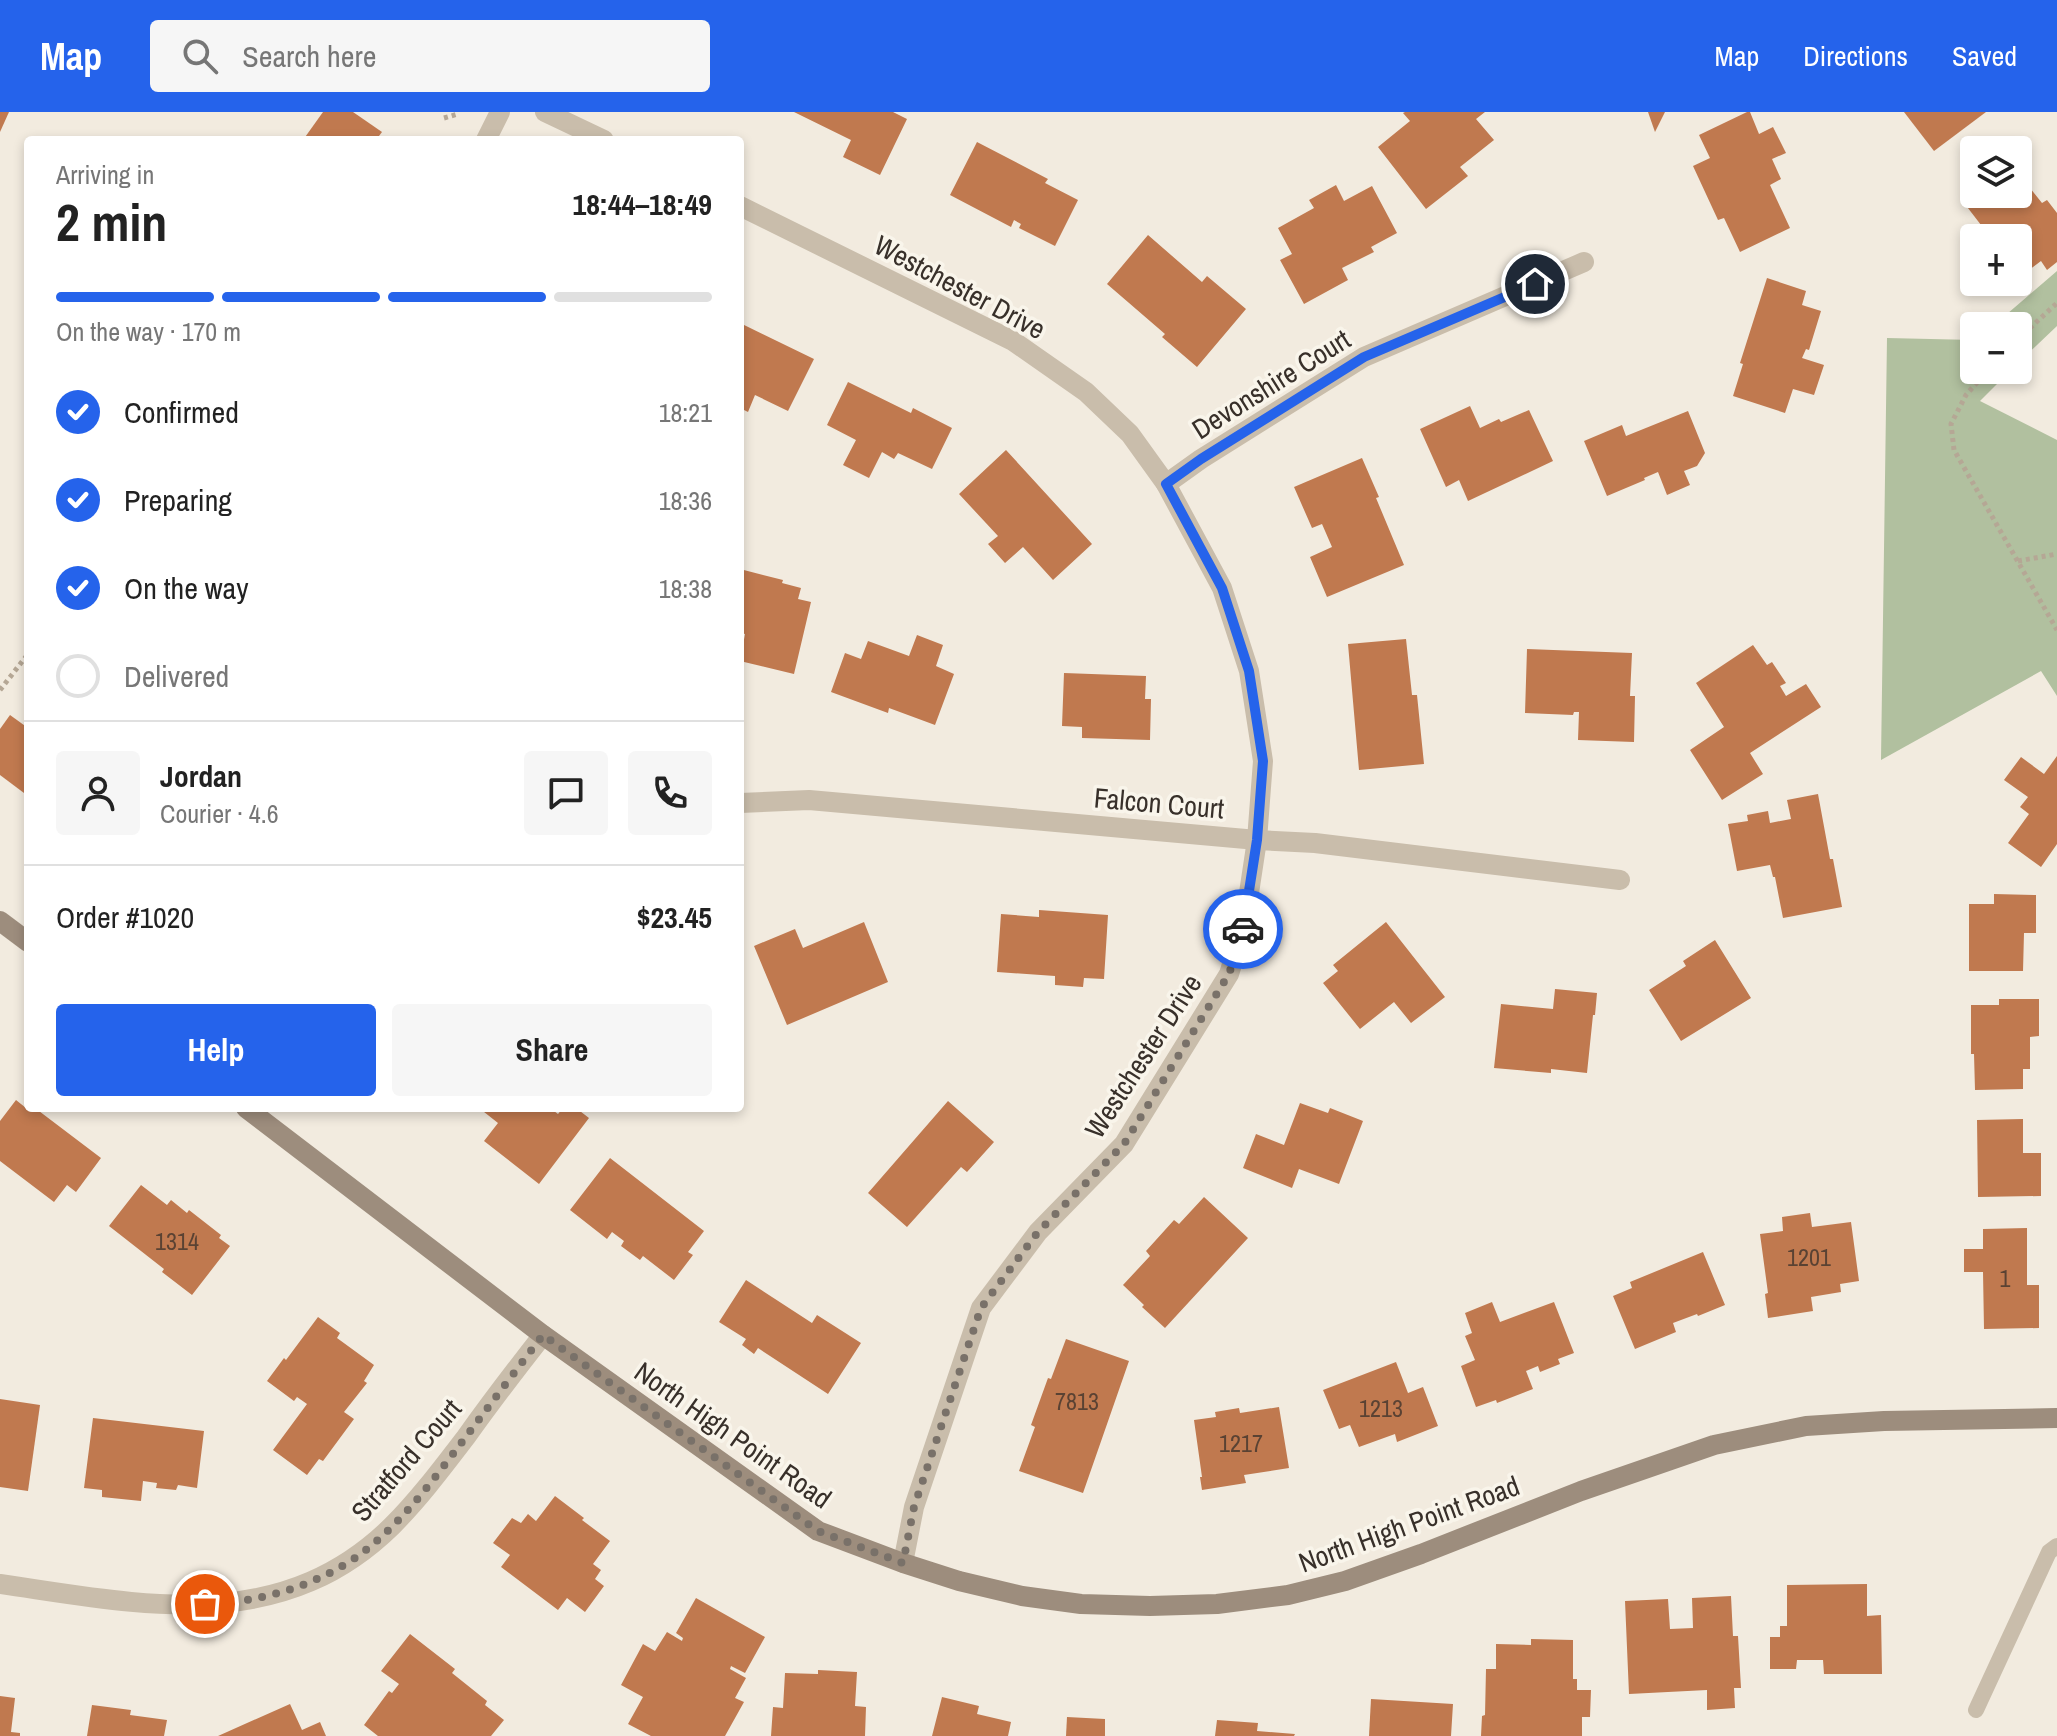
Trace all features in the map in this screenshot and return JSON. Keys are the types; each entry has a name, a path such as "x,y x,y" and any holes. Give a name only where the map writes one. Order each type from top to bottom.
{"street":[{"path":"488,136 500,112"},
{"path":"545,112 596,136"},
{"name":"Westchester Drive","path":"744,208 1013,341 1086,392 1130,434 1166,484 1222,588 1249,671 1263,761 1257,840 1244,926 1229,974 1124,1144 1038,1232 981,1308 914,1507 903,1563"},
{"name":"Devonshire Court","path":"1166,484 1364,357 1584,262"},
{"name":"Falcon Court","path":"744,803 809,800 1315,843 1620,880"},
{"path":"0,921 24,939"},
{"name":"North High Point Road","path":"251,1112 543,1335 818,1531 959,1581 1022,1596 1081,1604 1150,1606 1217,1604 1288,1595 1345,1581 1630,1473 1740,1439 1820,1425 2057,1418"},
{"name":"Stratford Court","path":"0,1584 129,1603 184,1605 274,1596 317,1579 355,1557 392,1526 438,1473 543,1335"}],"lane":[{"path":"1976,1710 2049,1552 2057,1546"}],"path":[{"path":"444,118 458,114"},
{"path":"2032,326 2057,303"},
{"path":"1976,384 1966,395 1951,424 1954,450 2057,630"},
{"path":"2018,561 2057,554"},
{"path":"0,690 24,659"}],"green space":[{"path":"2057,271 2057,326 2032,350 2032,312 2009,312 2032,296 2032,292"},
{"path":"1887,338 1960,340 1960,384 1997,384 1980,401 2057,440 2057,696 2041,671 1881,760"}],"building":[{"path":"0,112 9,112 0,132"},
{"path":"323,112 353,112 382,132 379,136 306,136"},
{"path":"794,112 893,112 907,119 880,175 843,157 851,140"},
{"path":"1405,112 1485,112 1476,119 1494,140 1460,167 1468,176 1426,209 1378,147 1410,121"},
{"path":"1648,112 1665,112 1655,132"},
{"path":"1750,112 1759,134 1773,127 1786,153 1772,159 1781,179 1770,185 1790,228 1740,252 1724,218 1718,220 1693,166 1710,158 1699,135"},
{"path":"1904,112 1986,112 1934,151"},
{"path":"977,142 1048,179 1045,183 1078,200 1055,246 1019,228 1021,224 1014,220 1011,227 950,195"},
{"path":"1336,185 1344,201 1372,186 1397,233 1371,247 1374,252 1342,268 1348,280 1304,304 1280,260 1292,254 1278,228 1314,208 1309,200"},
{"path":"2032,190 2042,203 2047,200 2057,213 2057,262 2047,270 2041,261 2032,268 2032,224 1980,224 1968,208 2032,208"},
{"path":"1148,235 1202,282 1207,276 1246,309 1197,367 1162,337 1165,334 1107,284"},
{"path":"1767,278 1806,291 1802,305 1821,311 1809,350 1806,349 1802,358 1824,365 1814,395 1793,389 1785,413 1733,396 1743,364 1740,363"},
{"path":"744,325 814,359 788,411 755,395 748,412 744,410"},
{"path":"848,382 911,413 913,408 952,428 932,469 898,453 894,459 882,452 869,478 843,465 856,440 827,425"},
{"path":"1470,406 1480,428 1529,410 1553,461 1468,501 1459,480 1446,487 1420,429"},
{"path":"1688,411 1705,453 1697,466 1684,471 1690,485 1667,495 1658,472 1607,496 1584,441 1622,425 1626,436"},
{"path":"1006,450 1092,544 1053,580 1023,547 1005,563 988,544 998,536 959,494"},
{"path":"1362,458 1404,565 1327,597 1310,557 1332,547 1322,524 1312,528 1294,487"},
{"path":"744,570 801,588 798,599 811,602 794,674 744,662"},
{"path":"917,635 943,645 936,666 954,674 935,725 889,708 888,713 831,692 845,653 861,659 868,641 909,656"},
{"path":"1406,639 1412,695 1417,695 1424,764 1359,770 1348,644"},
{"path":"1753,645 1767,665 1772,662 1786,683 1780,686 1786,696 1806,684 1821,707 1750,753 1763,774 1722,800 1690,750 1724,727 1696,683"},
{"path":"1527,649 1632,653 1630,696 1635,696 1634,742 1578,740 1579,712 1573,715 1525,713"},
{"path":"1064,673 1146,676 1145,699 1151,699 1150,740 1082,738 1082,727 1062,726"},
{"path":"10,715 24,725 24,793 0,775 0,729"},
{"path":"2057,756 2057,844 2041,867 2008,843 2029,814 2020,807 2028,797 2004,780 2021,757 2044,774"},
{"path":"1818,794 1842,907 1783,918 1770,865 1737,871 1728,824 1748,821 1747,815 1768,811 1770,823 1791,819 1787,800"},
{"path":"1994,894 2036,895 2036,933 2024,933 2023,971 1969,971 1969,904 1994,904"},
{"path":"1039,910 1108,915 1104,979 1084,978 1083,987 1055,985 1055,976 997,972 1001,914 1039,917"},
{"path":"864,922 888,982 787,1025 754,946 795,929 803,948"},
{"path":"1386,922 1445,997 1411,1023 1394,1002 1360,1029 1323,983 1338,971 1333,965"},
{"path":"1715,940 1751,998 1681,1041 1649,990 1686,966 1683,961"},
{"path":"1555,989 1597,993 1587,1073 1494,1068 1501,1004 1553,1009"},
{"path":"1999,999 2039,999 2039,1036 2030,1037 2030,1069 2023,1069 2023,1089 1975,1090 1971,1005 1999,1005"},
{"path":"16,1100 24,1106 24,1112 40,1112 101,1158 76,1192 67,1185 54,1202 0,1161 0,1121"},
{"path":"948,1101 994,1142 967,1172 961,1167 907,1227 868,1193"},
{"path":"1300,1103 1328,1113 1330,1108 1363,1121 1339,1184 1299,1169 1292,1188 1243,1168 1256,1134 1284,1145"},
{"path":"484,1112 581,1112 589,1118 539,1184 484,1141 498,1123"},
{"path":"2023,1119 2023,1153 2041,1153 2041,1196 1978,1197 1977,1120"},
{"path":"610,1158 704,1231 688,1252 693,1255 674,1280 643,1256 640,1260 621,1246 624,1241 612,1232 607,1239 570,1210"},
{"path":"141,1185 167,1205 171,1200 187,1213 189,1210 230,1246 192,1295 109,1226"},
{"path":"1204,1197 1248,1238 1165,1328 1123,1285 1150,1256 1146,1251 1174,1220 1179,1224"},
{"path":"1810,1213 1812,1227 1851,1222 1859,1281 1840,1284 1841,1292 1811,1297 1813,1311 1768,1318 1760,1234 1783,1231 1782,1217"},
{"path":"2027,1228 2027,1285 2039,1285 2039,1328 1984,1329 1983,1272 1964,1272 1964,1249 1983,1249 1983,1229"},
{"path":"1703,1252 1725,1305 1673,1323 1676,1332 1635,1349 1613,1296 1632,1288 1630,1282"},
{"path":"746,1280 812,1323 817,1315 861,1343 828,1394 758,1348 754,1354 742,1345 746,1339 719,1322"},
{"path":"1492,1302 1500,1322 1554,1302 1574,1353 1558,1359 1560,1364 1540,1372 1538,1366 1526,1371 1533,1389 1497,1403 1496,1400 1476,1407 1461,1366 1475,1360 1465,1336 1472,1333 1465,1313"},
{"path":"318,1317 340,1333 337,1338 374,1365 364,1381 367,1383 344,1412 354,1419 323,1461 319,1459 307,1475 273,1450 307,1404 297,1397 294,1401 267,1381"},
{"path":"1066,1339 1129,1361 1083,1493 1019,1471 1035,1427 1031,1425"},
{"path":"1396,1362 1408,1393 1423,1387 1438,1426 1397,1442 1395,1434 1359,1447 1350,1425 1339,1429 1323,1390"},
{"path":"0,1399 40,1405 28,1491 0,1487"},
{"path":"1279,1407 1289,1468 1244,1475 1246,1483 1202,1490 1194,1420 1216,1417 1215,1412 1239,1408 1240,1413"},
{"path":"93,1418 204,1431 197,1488 178,1485 176,1490 156,1488 157,1483 143,1481 141,1501 102,1497 102,1490 84,1488"},
{"path":"555,1496 610,1541 593,1564 601,1570 595,1579 604,1586 585,1612 567,1598 558,1610 501,1567 510,1555 493,1543 512,1518 521,1523 528,1514 536,1521"},
{"path":"1867,1584 1867,1616 1881,1615 1882,1674 1824,1674 1823,1660 1797,1660 1796,1669 1770,1669 1770,1637 1780,1637 1780,1626 1787,1626 1787,1585"},
{"path":"1731,1596 1733,1636 1738,1636 1741,1688 1734,1688 1735,1708 1707,1710 1707,1690 1629,1694 1625,1601 1668,1599 1670,1629 1693,1628 1692,1598"},
{"path":"696,1598 765,1637 745,1673 731,1666 730,1669 746,1678 735,1698 744,1702 725,1736 651,1736 628,1724 643,1697 621,1685 643,1644 655,1651 667,1632 682,1641 683,1638 676,1633"},
{"path":"410,1634 455,1669 452,1673 487,1701 485,1705 504,1720 491,1736 378,1736 364,1725 389,1691 392,1693 399,1684 381,1671"},
{"path":"1531,1639 1573,1640 1573,1679 1577,1679 1577,1690 1591,1690 1590,1717 1582,1717 1582,1736 1481,1736 1482,1716 1485,1715 1486,1669 1496,1669 1496,1644 1531,1645"},
{"path":"818,1670 857,1672 855,1706 866,1707 865,1736 771,1736 773,1707 783,1708 785,1673 818,1674"},
{"path":"0,1696 15,1698 11,1732 20,1733 20,1736 0,1736"},
{"path":"942,1697 979,1706 977,1714 1011,1722 1008,1736 932,1736"},
{"path":"1371,1699 1453,1704 1451,1736 1369,1736"},
{"path":"290,1704 302,1730 320,1722 326,1736 218,1736"},
{"path":"92,1705 131,1710 130,1715 167,1720 164,1736 87,1736"},
{"path":"1067,1717 1105,1719 1105,1736 1066,1736"},
{"path":"1217,1720 1258,1723 1257,1731 1295,1734 1215,1736"}],"way so far":[{"path":"205,1604 274,1596 317,1579 355,1557 392,1526 438,1473 543,1335 818,1531 903,1563 914,1507 981,1308 1038,1232 1124,1144 1229,974 1243,929"}],"route":[{"path":"1243,929 1257,840 1263,761 1249,671 1222,588 1166,484 1364,357 1535,284"}]}
